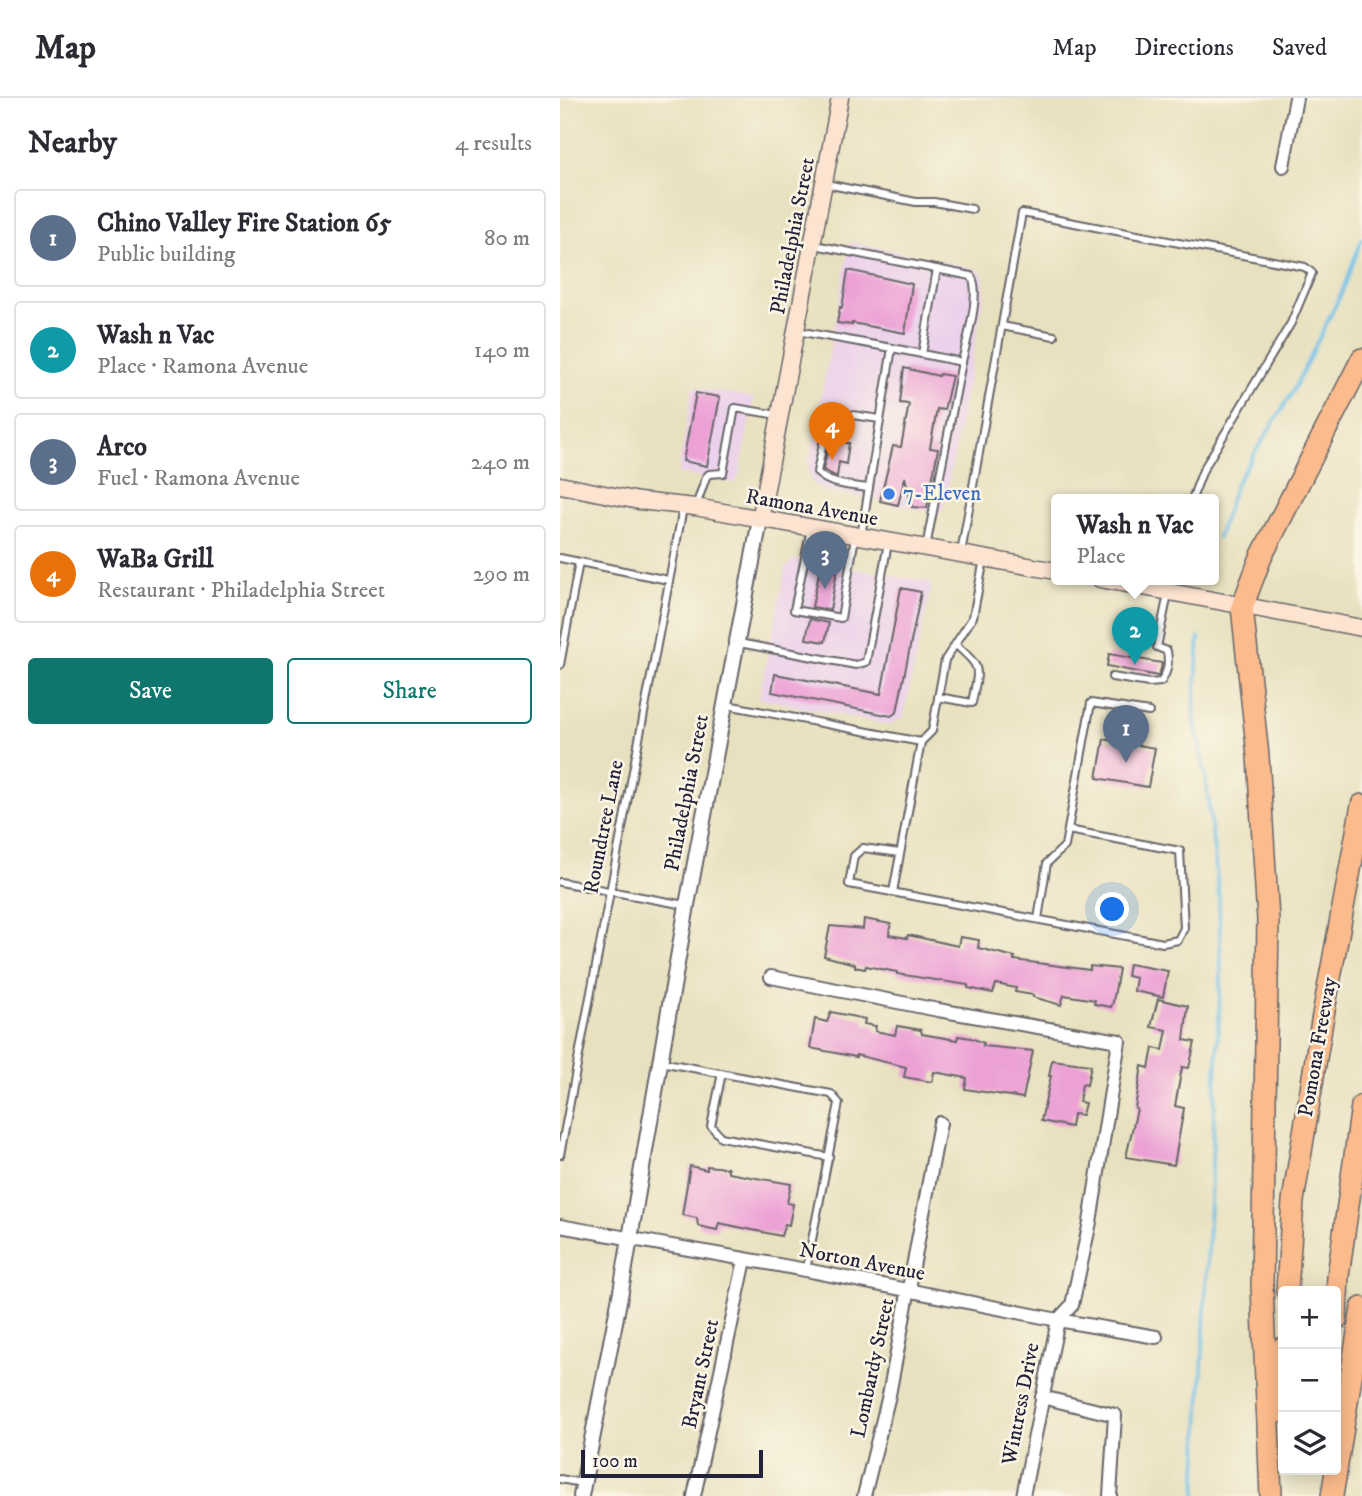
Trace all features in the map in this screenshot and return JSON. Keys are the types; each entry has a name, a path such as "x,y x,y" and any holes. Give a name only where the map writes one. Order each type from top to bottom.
{"highway":[{"path":"1272,1496 1262,1286 1268,920 1258,756 1242,607 1261,557 1362,359"},
{"name":"Pomona Freeway","path":"1287,1286 1293,1201 1322,1021 1362,805"},
{"path":"1338,1286 1362,1106"},
{"path":"1330,1496 1362,1308"},
{"path":"1272,1496 1283,1349"},
{"path":"1329,1475 1330,1496"}],"main road":[{"name":"Philadelphia Street","path":"760,520 840,98"},
{"name":"Ramona Avenue","path":"560,485 1051,570"},
{"path":"1132,585 1359,628"}],"street":[{"path":"1283,166 1296,98"},
{"name":"Philadelphia Street","path":"582,1490 630,1238 687,905 760,520"},
{"name":"Wintress Drive","path":"771,976 938,1010 1119,1041 1090,1222 1072,1305 1058,1320 1023,1496"},
{"name":"Lombardy Street","path":"864,1496 889,1395 940,1123"},
{"name":"Norton Avenue","path":"560,1226 1156,1337"},
{"name":"Bryant Street","path":"694,1496 745,1260"},
{"path":"1042,1397 1115,1415 1110,1496"}],"lane":[{"path":"824,184 916,202 934,202 972,209"},
{"path":"960,555 1022,214 1305,267 1312,273 1291,323 1209,458 1194,494"},
{"path":"813,245 971,275 975,283 926,549"},
{"path":"922,354 937,269"},
{"path":"1002,326 1054,336"},
{"path":"797,331 962,362"},
{"path":"811,529 794,610 841,618 869,488 892,348"},
{"name":"Roundtree Lane","path":"560,1155 668,580 689,506 709,474 723,473 735,408 780,415"},
{"path":"869,488 821,478 817,472 829,415 838,412 880,419"},
{"path":"737,642 856,665 866,662 888,543"},
{"path":"560,558 668,580"},
{"path":"893,892 920,742 932,731 945,660 973,617 984,559"},
{"path":"560,665 579,562"},
{"path":"1112,677 1149,683 1161,682 1169,662 1167,651 1157,647 1168,593"},
{"path":"939,697 972,703 978,668 975,661 956,645"},
{"path":"1038,919 1047,863 1065,846 1091,703 1149,712"},
{"path":"725,705 920,742"},
{"path":"901,853 863,848 854,856 849,884 1163,943 1178,940 1184,928 1180,851 1068,830"},
{"path":"560,882 687,905"},
{"path":"661,1062 831,1094 839,1103 806,1270"},
{"path":"722,1073 711,1126 721,1137 829,1157"},
{"path":"560,1479 582,1490"}],"shaded area":[{"path":"850,242 969,267 978,270 984,277 984,293 944,506 939,512 826,491 815,485 810,477 808,468"},
{"path":"693,387 754,398 741,467 738,478 733,483 678,473"},
{"path":"795,559 932,584 903,718 889,725 759,698 786,567"}],"building":[{"path":"848,270 912,284 905,333 852,323 837,323"},
{"path":"904,368 939,376 952,376 944,410 937,409 930,448 938,449 927,508 912,507 905,477 898,505 880,501 893,446 901,447 909,404 900,403"},
{"path":"696,393 720,397 707,466 683,461"},
{"path":"833,425 849,428 846,464 839,462 837,477 823,470"},
{"path":"820,568 837,571 830,610 812,607"},
{"path":"901,588 921,592 897,712 891,716 772,692 775,674 881,694"},
{"path":"810,619 829,623 825,642 806,639"},
{"path":"1109,654 1162,663 1161,669 1158,676 1107,666"},
{"path":"1104,739 1155,748 1148,787 1097,778"},
{"path":"864,919 891,924 889,935 907,938 908,935 958,946 960,937 979,940 978,948 1015,957 1014,960 1090,970 1090,966 1119,969 1113,1002 1111,1007 1094,1004 1095,1000 1064,995 1061,1005 1015,992 1016,988 996,984 993,993 968,988 968,985 897,974 866,966 865,969 855,967 855,964 824,956 830,926 863,929"},
{"path":"1129,964 1168,971 1163,997 1134,991 1136,978 1127,976"},
{"path":"1158,999 1188,1006 1184,1040 1195,1042 1189,1068 1182,1067 1175,1106 1184,1108 1174,1165 1126,1157 1137,1109 1135,1108 1142,1066 1149,1068 1153,1048 1163,1050 1167,1030 1151,1027"},
{"path":"831,1012 865,1019 864,1024 876,1026 875,1031 895,1035 897,1026 921,1030 922,1034 957,1040 958,1036 971,1038 984,1043 983,1046 1033,1051 1023,1098 965,1089 967,1078 934,1072 932,1082 904,1077 906,1067 810,1048 815,1019 827,1022"},
{"path":"1052,1060 1091,1065 1087,1085 1082,1084 1079,1102 1085,1103 1082,1115 1073,1114 1071,1127 1041,1121"},
{"path":"690,1166 707,1170 707,1166 728,1168 728,1173 791,1184 787,1203 793,1204 789,1225 785,1224 781,1236 719,1223 717,1230 698,1226 697,1218 682,1215"}],"waterway":[{"path":"1219,534 1236,483 1291,395 1342,292 1362,239"},
{"path":"1196,1496 1221,973 1219,897 1206,779 1194,717 1199,637"}],"place":[{"name":"WaBa Grill","path":"832,460"},
{"name":"7-Eleven","path":"889,494"},
{"name":"Arco","path":"825,589"},
{"name":"Wash n Vac","path":"1135,665"},
{"name":"Chino Valley Fire Station 65","path":"1126,763"}]}
